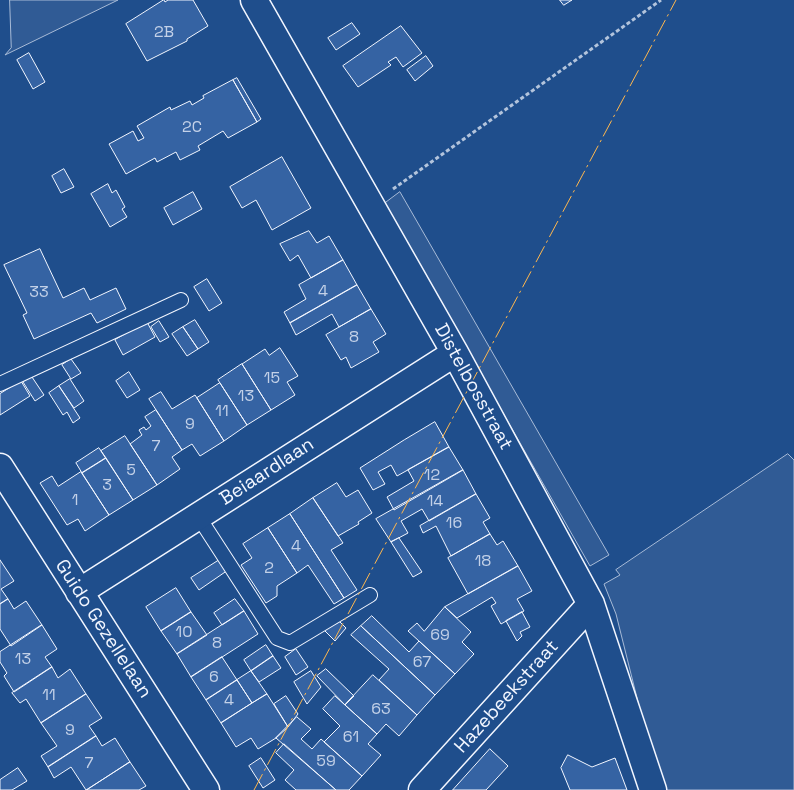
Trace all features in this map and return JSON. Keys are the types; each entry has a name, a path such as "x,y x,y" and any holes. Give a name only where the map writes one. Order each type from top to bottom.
{"street":[{"name":"Distelbosstraat","path":"254,0 455,353 592,604 653,790"},
{"name":"Beiaardlaan","path":"79,592 455,353"},
{"name":"Guido Gezellelaan","path":"0,467 206,790"},
{"name":"Hazebeekstraat","path":"422,790 592,604"}],"lane":[{"path":"0,384 182,300"},
{"path":"198,516 277,638 290,643 370,595"}],"path":[{"path":"370,205 661,0"}],"shaded area":[{"path":"10,0 118,0 5,55 11,48"},
{"path":"400,192 609,555 590,566 384,204"},
{"path":"788,454 794,460 794,790 660,790 616,614 604,584 620,575 616,570"}],"building":[{"path":"164,0 165,2 168,0 193,0 208,26 187,39 187,41 147,61 126,24"},
{"path":"560,0 572,0 564,5"},
{"path":"352,23 360,34 336,50 328,38"},
{"path":"401,26 422,53 403,67 396,57 388,62 391,65 358,87 343,66"},
{"path":"29,53 45,82 33,89 17,60"},
{"path":"426,56 433,66 415,81 407,70"},
{"path":"237,78 261,119 257,122 233,80"},
{"path":"233,80 257,122 228,138 223,131 198,146 200,150 180,160 176,152 157,162 155,158 126,174 109,144 133,131 138,141 144,138 137,126 170,107 171,110 190,101 192,105 204,98 203,96"},
{"path":"282,157 311,208 272,230 256,200 242,208 230,187"},
{"path":"64,169 74,187 61,193 52,176"},
{"path":"108,184 112,193 116,190 125,207 122,209 127,217 110,227 91,194"},
{"path":"193,192 202,209 173,225 164,208"},
{"path":"309,231 317,243 329,236 343,260 311,278 298,255 290,261 280,244"},
{"path":"40,249 63,298 84,288 90,300 116,288 126,309 97,323 91,313 34,339 23,315 27,313 4,265"},
{"path":"343,260 357,285 290,323 284,312 306,299 299,285"},
{"path":"207,279 222,303 209,311 194,287"},
{"path":"357,285 371,309 339,327 332,314 296,335 290,323"},
{"path":"371,309 386,334 373,342 379,352 351,368 346,357 341,360 326,335"},
{"path":"195,320 209,342 198,349 183,327"},
{"path":"159,321 169,337 160,342 151,327"},
{"path":"147,322 155,337 123,355 115,340"},
{"path":"183,327 198,349 187,356 172,334"},
{"path":"280,348 298,376 287,382 295,395 271,410 242,364 265,349 269,355"},
{"path":"71,359 81,373 71,379 62,365"},
{"path":"242,364 271,410 247,425 218,380"},
{"path":"129,372 140,390 127,398 116,381"},
{"path":"32,377 44,395 35,401 23,382"},
{"path":"70,379 84,401 74,408 59,386"},
{"path":"21,381 30,396 0,415 0,394"},
{"path":"220,383 247,425 224,441 197,398"},
{"path":"59,386 80,418 73,423 67,412 63,415 49,393"},
{"path":"161,392 172,409 195,395 224,441 200,456 192,444 182,450 149,399"},
{"path":"156,410 182,450 172,457 180,469 157,485 130,444 142,435 139,430 144,427 146,430 151,426 145,417"},
{"path":"435,422 449,447 397,476 391,465 378,472 385,484 373,490 360,468"},
{"path":"125,436 157,485 133,500 101,451"},
{"path":"449,447 463,470 394,510 387,497 414,481 408,470"},
{"path":"99,448 106,458 82,473 76,463"},
{"path":"106,458 133,500 109,515 82,473"},
{"path":"463,470 476,494 429,521 422,509 401,521 408,533 391,542 376,519"},
{"path":"81,472 109,515 85,531 78,519 67,525 40,483 52,476 58,486"},
{"path":"337,483 346,497 358,490 372,513 358,522 359,524 338,536 313,498"},
{"path":"476,494 490,518 483,522 490,534 451,556 436,526 423,533 420,526"},
{"path":"313,498 343,543 331,550 357,590 344,598 290,514"},
{"path":"290,514 344,598 334,604 308,565 297,573 268,528"},
{"path":"268,528 297,573 277,586 277,596 266,603 241,565 252,558 243,544"},
{"path":"490,534 497,545 503,541 518,566 468,594 448,558"},
{"path":"399,538 422,572 413,577 391,542"},
{"path":"221,559 228,570 199,590 191,578"},
{"path":"0,560 14,581 1,589 8,599 0,604"},
{"path":"518,566 532,591 517,599 524,611 501,624 491,606 496,603 492,597 457,618 445,607"},
{"path":"176,588 191,612 161,631 146,607"},
{"path":"8,599 14,609 26,601 42,625 11,646 0,629 0,604"},
{"path":"235,599 244,611 222,625 214,613"},
{"path":"445,607 471,632 462,642 474,654 455,674 408,631 417,623 424,631"},
{"path":"244,611 258,634 191,677 177,654"},
{"path":"191,612 207,635 177,654 161,631"},
{"path":"522,612 530,627 520,632 522,636 517,641 506,621"},
{"path":"372,616 409,652 419,641 455,674 435,695 361,626"},
{"path":"340,622 346,628 335,641 324,630"},
{"path":"42,625 57,649 45,657 52,667 14,692 4,676 7,673 0,662 0,652"},
{"path":"361,626 435,695 417,715 379,680 389,669 351,635"},
{"path":"266,645 273,656 251,671 244,660"},
{"path":"296,649 308,667 296,675 285,657"},
{"path":"273,656 281,668 259,682 251,671"},
{"path":"222,657 237,680 206,700 191,677"},
{"path":"52,667 58,678 70,669 86,694 41,723 26,699 20,703 12,693"},
{"path":"326,669 354,696 345,705 317,676"},
{"path":"251,671 267,694 252,703 237,680"},
{"path":"311,671 321,687 307,704 294,682"},
{"path":"373,675 417,715 399,736 386,724 377,734 345,705"},
{"path":"237,680 252,703 221,723 206,700"},
{"path":"86,694 102,718 89,726 96,736 48,767 41,756 57,746 41,723"},
{"path":"267,694 288,727 276,738 258,749 251,738 236,747 221,723"},
{"path":"286,696 298,714 288,727 274,704"},
{"path":"335,696 377,734 368,744 381,755 362,776 324,742 340,726 323,709"},
{"path":"297,717 311,729 301,739 312,749 321,739 362,776 349,790 336,790 276,738"},
{"path":"96,736 102,746 115,738 130,762 86,790 71,767 54,778 48,767"},
{"path":"284,744 336,790 296,790 285,780 294,770 276,753"},
{"path":"490,749 508,766 486,790 453,790"},
{"path":"568,755 592,767 615,758 627,790 570,790 561,768"},
{"path":"261,758 275,780 263,788 249,766"},
{"path":"130,762 146,786 139,790 87,790"},
{"path":"18,768 27,781 12,790 0,790 0,780"}],"power":[{"path":"254,790 676,0"}]}
